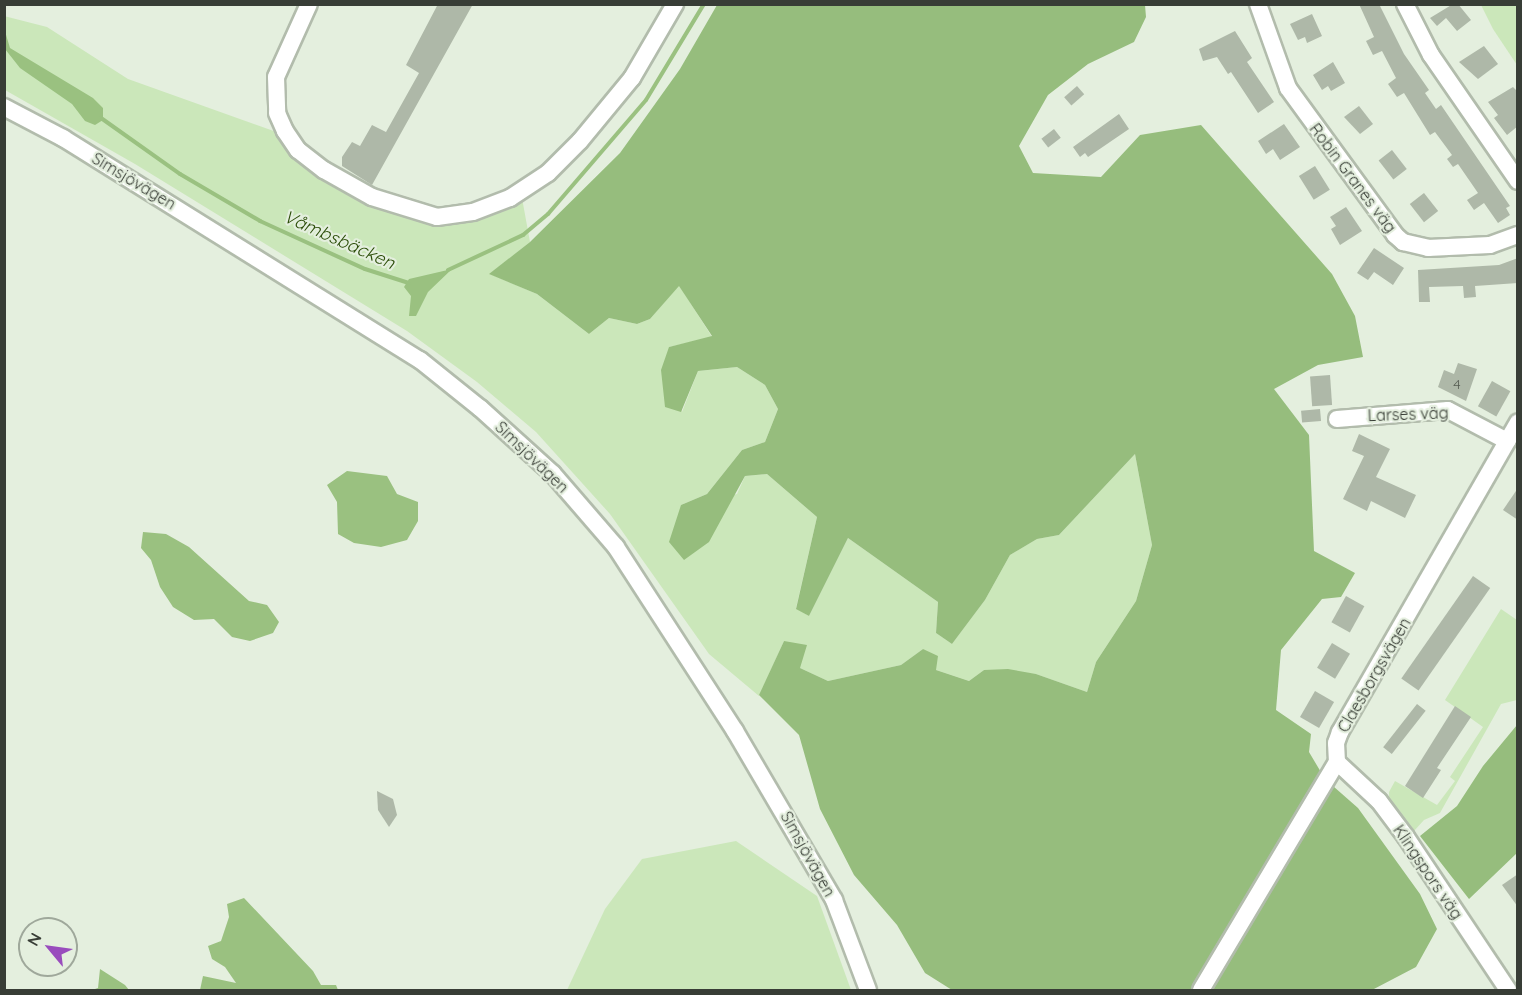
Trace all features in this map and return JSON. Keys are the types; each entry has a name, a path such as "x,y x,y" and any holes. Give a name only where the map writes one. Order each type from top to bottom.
{"street":[{"path":"309,4 276,76 277,113 285,131 298,150 333,175 372,197 437,217 473,212 510,198 548,173 580,141 632,78 675,4"},
{"name":"Robin Granes väg","path":"1258,4 1288,88 1395,235 1403,242 1428,248 1490,245 1518,235"},
{"path":"1404,4 1431,55 1518,181"},
{"name":"Simsjövägen","path":"4,107 63,138 381,334 480,408 553,474 616,547 735,730 834,900 868,990"},
{"name":"Larses väg","path":"1337,419 1448,410 1507,441"},
{"name":"Claesborgsvägen","path":"1201,990 1337,762 1336,743 1340,732 1518,422"},
{"name":"Klingspors väg","path":"1337,762 1378,801 1406,837 1508,990"}],"shaded area":[{"path":"717,5 1145,5 1146,17 1134,42 1088,64 1048,95 1019,146 1033,173 1101,177 1140,135 1201,125 1332,274 1355,316 1363,357 1318,365 1274,389 1309,435 1314,551 1355,573 1341,597 1322,599 1281,650 1276,710 1311,734 1309,752 1325,779 1358,808 1420,894 1437,929 1416,967 1372,990 952,990 925,973 897,925 854,875 820,809 799,735 759,695 784,641 807,645 800,668 828,681 901,665 923,649 938,656 936,670 969,681 984,670 1008,669 1036,674 1087,692 1096,662 1136,601 1152,545 1135,454 1059,535 1037,539 1010,555 985,600 952,644 936,633 938,602 848,538 809,616 796,609 817,517 767,474 745,476 709,542 684,560 669,542 681,505 707,494 742,450 765,442 778,409 765,385 737,367 698,371 681,412 665,407 661,370 669,347 712,336 679,286 650,319 637,324 609,318 589,334 537,294 489,274 530,242 620,153 680,69"},
{"path":"1481,5 1517,5 1517,65 1493,29"},
{"path":"4,16 47,27 128,79 282,134 305,167 371,205 436,227 480,217 522,198 530,242 490,274 537,294 589,334 609,318 637,324 650,319 679,285 712,337 669,347 682,412 698,371 737,367 765,385 778,409 765,442 742,450 707,494 681,505 737,494 745,476 767,474 817,517 796,608 809,616 848,538 938,602 936,633 952,644 985,600 1010,555 1037,539 1059,535 1135,454 1152,545 1136,601 1096,662 1087,692 1036,674 984,670 969,681 936,670 923,649 901,665 828,681 800,668 784,641 759,696 709,654 610,514 536,432 477,382 407,331 135,164 5,90"},
{"path":"4,28 10,48 93,98 103,108 103,120 95,125 85,121 72,104 20,68 5,49"},
{"path":"452,269 428,292 416,316 409,316 411,296 404,287 409,279"},
{"path":"347,471 387,476 397,494 418,502 418,521 407,540 381,547 354,543 338,534 337,502 327,485"},
{"path":"143,532 166,534 189,547 249,601 267,605 279,622 273,633 250,641 232,637 214,619 194,620 173,607 160,587 151,560 141,548"},
{"path":"1501,609 1517,620 1517,700 1501,704 1440,813 1424,820 1414,831 1389,798 1389,792 1395,781 1437,805 1455,781 1450,777 1483,727 1445,700"},
{"path":"1517,725 1517,853 1469,899 1420,836 1457,806 1483,766"},
{"path":"736,841 817,896 851,990 567,990 605,909 642,859"},
{"path":"244,898 313,971 321,985 336,985 338,990 200,990 203,976 236,983 225,967 212,959 208,946 221,941 229,917 227,904"},
{"path":"100,969 129,990 92,990 98,988"}],"building":[{"path":"438,4 473,4 372,185 342,166 342,157 352,142 360,146 372,125 386,132 419,73 406,65"},
{"path":"1359,4 1379,4 1404,54 1429,90 1425,93 1436,109 1441,105 1510,206 1506,208 1510,215 1498,223 1484,203 1474,210 1467,200 1478,193 1458,164 1453,167 1447,159 1452,155 1435,132 1430,135 1404,93 1397,97 1388,84 1396,78 1382,51 1373,55 1366,41 1374,37"},
{"path":"1453,4 1458,4 1471,20 1457,31 1446,18 1437,26 1430,18"},
{"path":"1312,14 1322,36 1307,43 1305,37 1298,40 1290,24"},
{"path":"1235,31 1252,58 1247,62 1274,102 1258,113 1231,72 1228,74 1217,57 1203,61 1199,49"},
{"path":"1484,46 1498,64 1478,79 1459,62"},
{"path":"1333,62 1345,83 1331,91 1328,86 1322,90 1313,75"},
{"path":"1077,86 1084,94 1071,105 1064,97"},
{"path":"1513,87 1518,92 1518,126 1507,135 1494,118 1498,115 1488,102"},
{"path":"1359,106 1373,124 1360,134 1344,117"},
{"path":"1119,114 1129,129 1088,157 1085,153 1080,157 1073,147"},
{"path":"1284,124 1300,147 1280,160 1273,149 1266,154 1258,141"},
{"path":"1054,129 1061,138 1048,148 1041,139"},
{"path":"1392,150 1407,169 1393,179 1379,160"},
{"path":"1315,166 1330,190 1314,200 1299,176"},
{"path":"1424,193 1438,211 1424,222 1410,204"},
{"path":"1346,207 1362,231 1340,245 1331,229 1336,226 1330,217"},
{"path":"1374,248 1404,268 1393,285 1374,272 1368,280 1357,273"},
{"path":"1518,258 1518,283 1475,286 1476,297 1464,298 1463,286 1429,287 1430,302 1419,302 1418,270 1499,265"},
{"path":"1458,363 1477,369 1466,401 1438,387 1444,370 1454,374"},
{"path":"1330,375 1332,405 1312,406 1310,376"},
{"path":"1492,381 1510,391 1496,417 1478,406"},
{"path":"1320,409 1321,421 1302,423 1301,411"},
{"path":"1359,434 1390,449 1376,477 1416,495 1405,518 1371,501 1367,511 1343,499 1364,456 1352,451"},
{"path":"1518,488 1518,520 1503,510"},
{"path":"1473,576 1490,588 1419,690 1401,678"},
{"path":"1346,596 1364,606 1350,632 1331,622"},
{"path":"1332,643 1350,654 1335,679 1317,668"},
{"path":"1315,691 1334,702 1319,728 1300,717"},
{"path":"1417,704 1426,711 1392,754 1383,747"},
{"path":"1455,706 1471,717 1437,768 1441,770 1423,798 1405,786"},
{"path":"377,791 393,799 397,815 389,827 378,810"},
{"path":"1518,874 1518,907 1502,885"}],"waterway":[{"name":"Våmbsbäcken","path":"448,270 523,235 548,214 646,100 704,4"},
{"name":"Våmbsbäcken","path":"101,118 180,174 260,221 365,269 409,283"}]}
